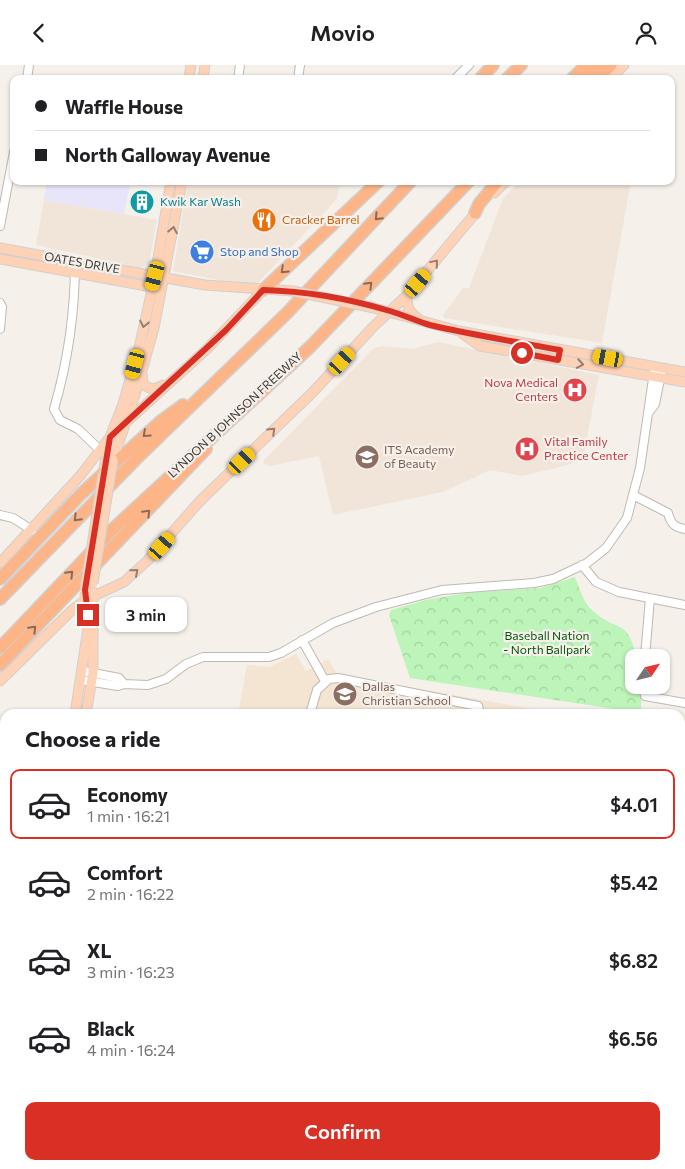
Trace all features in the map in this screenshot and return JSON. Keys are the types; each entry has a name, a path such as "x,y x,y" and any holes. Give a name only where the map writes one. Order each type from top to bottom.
{"highway":[{"path":"484,75 494,65"},
{"path":"511,75 520,65"},
{"path":"576,75 586,65"},
{"path":"587,75 598,65"},
{"path":"601,75 611,65"},
{"path":"263,290 375,185"},
{"path":"0,599 136,459 287,313 407,185"},
{"name":"LYNDON B JOHNSON FREEWAY","path":"0,648 114,528 200,446 226,426 311,345 465,185"},
{"path":"475,213 479,204 495,185"},
{"path":"0,579 136,443 161,421 213,383"},
{"path":"0,665 194,464 226,426"}],"main road":[{"path":"614,75 624,65"},
{"path":"76,709 88,628 88,596 110,437 130,381 155,276 170,185"},
{"path":"87,709 92,678 88,596 93,583 109,483 107,466 124,423 142,367 163,289 180,185"},
{"path":"0,681 88,596 124,582 147,561 200,501 313,392 389,311 407,295 475,213 502,185"},
{"name":"OATES DRIVE","path":"0,248 205,285 294,291 389,311 427,324 560,350 658,372 685,382"},
{"name":"OATES DRIVE","path":"0,259 163,289"},
{"path":"0,563 92,462 110,437 236,321 263,290"},
{"path":"407,295 408,308 411,314 427,324"},
{"name":"OATES DRIVE","path":"459,331 480,346 558,360 658,372 685,372"},
{"path":"558,360 560,350"},
{"path":"142,367 143,384 148,388 155,389 174,379"},
{"path":"92,462 98,461 107,466"},
{"path":"71,611 81,610 88,615"}],"street":[{"path":"459,75 468,65"},
{"path":"0,226 10,173"},
{"path":"75,262 72,329 54,409 60,420 78,429 101,451"},
{"path":"0,329 1,306"},
{"path":"82,676 118,686 124,684 156,683 203,657 269,657 281,653 302,640 350,616 400,600 465,587 534,583 552,579 582,565 606,548 627,518 634,496 649,412 648,402 658,372"},
{"path":"634,496 668,513 670,522 676,527 685,529"},
{"path":"0,515 13,518 32,530"},
{"path":"582,565 596,582 619,592 685,605"},
{"path":"647,649 650,598"},
{"path":"302,640 325,681"},
{"path":"311,709 317,690 325,681 338,679 478,707 479,709"},
{"path":"645,694 645,696 685,703"}],"shaded area":[{"path":"46,185 130,185 124,214 44,200"},
{"path":"187,185 339,185 337,199 254,287 173,271"},
{"path":"516,185 630,185 602,343 444,318 443,315 463,288 469,288 503,198"},
{"path":"44,200 157,220 149,262 141,268 36,245"},
{"path":"438,342 599,375 583,459 564,466 522,476 490,470 443,492 333,515 319,456 270,466 264,464 263,461 374,348 383,346 412,349"},
{"name":"Dallas Christian School","path":"296,654 306,671 328,659 337,674 532,709 239,709 247,665 269,667"}],"green space":[{"name":"Baseball Nation - North Ballpark","path":"575,577 582,596 590,608 603,618 621,627 633,644 635,649 625,649 625,694 641,694 641,709 615,709 410,678 389,615 391,610 426,600 466,593 540,588"}],"place":[{"name":"Kwik Kar Wash","path":"142,202"},
{"name":"Cracker Barrel","path":"264,220"},
{"name":"Stop and Shop","path":"202,252"},
{"name":"Nova Medical Centers","path":"575,390"},
{"name":"Vital Family Practice Center","path":"527,449"},
{"name":"ITS Academy of Beauty","path":"367,457"},
{"name":"Dallas Christian School","path":"345,694"}],"route":[{"path":"88,615 85,590 110,437 207,349 236,321 263,290 294,291 314,295 389,311 427,324 560,350 558,360 522,353"}]}
